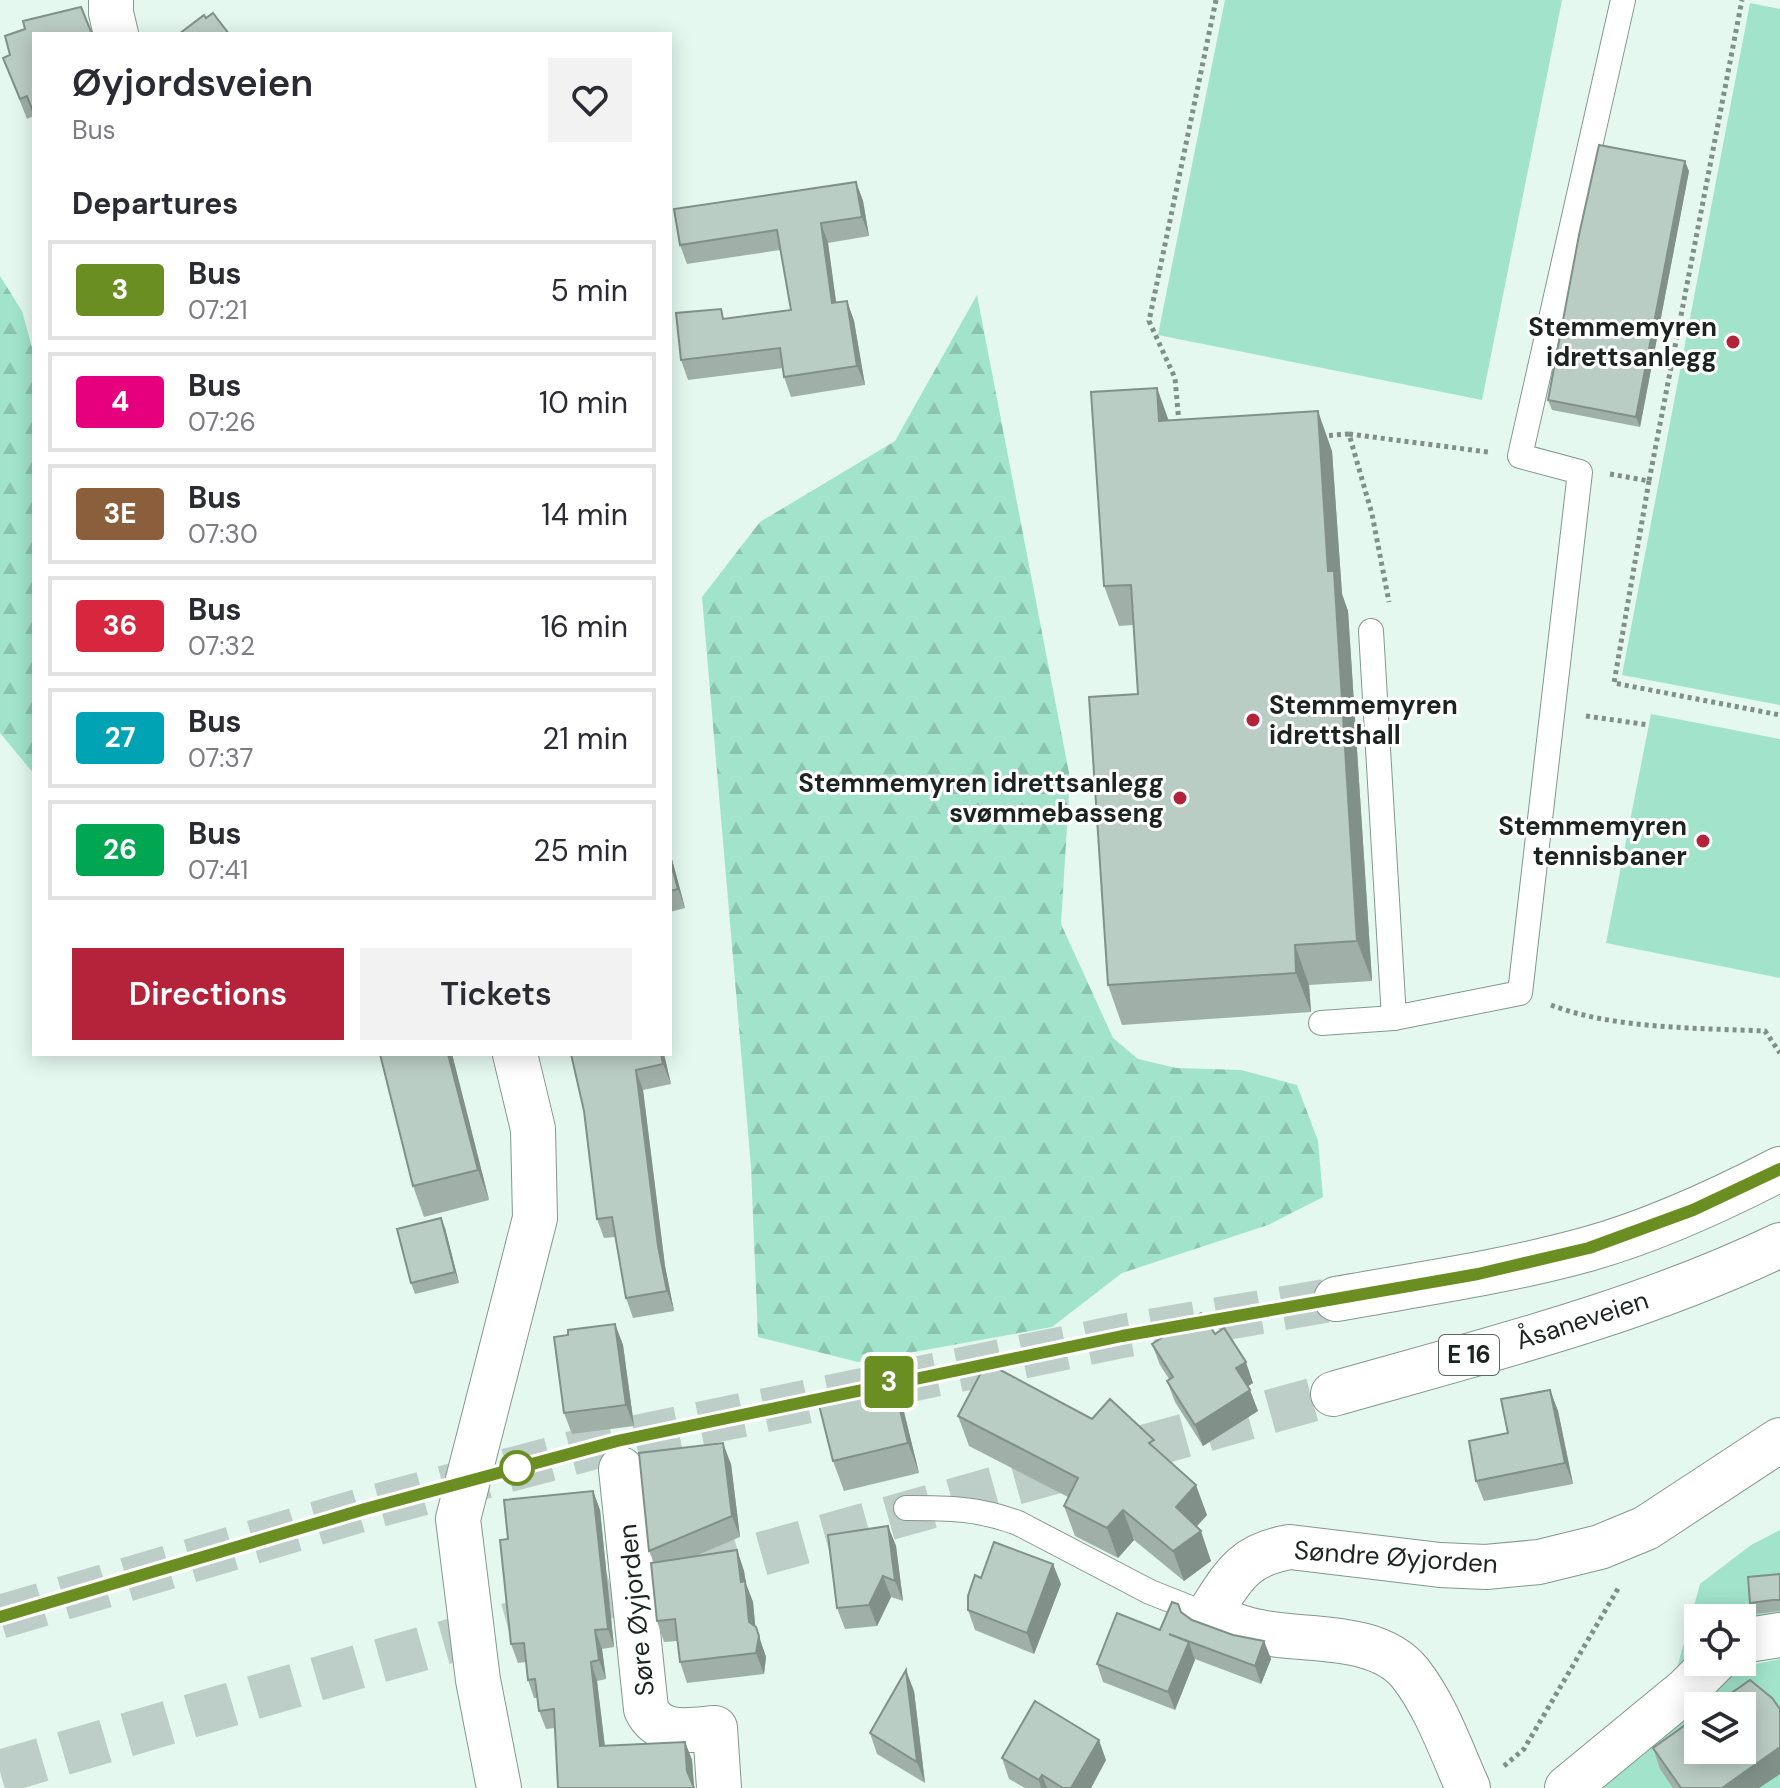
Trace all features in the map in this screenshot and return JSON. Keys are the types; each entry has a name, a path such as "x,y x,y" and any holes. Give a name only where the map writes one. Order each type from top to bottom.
{"main road":[{"path":"111,0 116,32"},
{"path":"499,1788 478,1680 458,1519 535,1218 533,1129 515,1056"},
{"path":"1336,1299 1478,1274 1589,1248 1693,1210 1780,1169"},
{"name":"Åsaneveien","path":"1333,1394 1605,1316 1728,1270 1780,1245"},
{"name":"Søndre Øyjorden","path":"1208,1615 1235,1575 1250,1560 1266,1551 1290,1547 1440,1565 1486,1567 1539,1562 1600,1547 1646,1528 1780,1440"},
{"name":"Søre Øyjorden","path":"621,1469 646,1709 653,1722 668,1730 715,1728 719,1788"},
{"path":"1208,1615 1261,1633 1353,1644 1393,1658 1408,1671 1485,1778"},
{"path":"1756,1639 1780,1635"},
{"path":"1567,1788 1700,1676"}],"lane":[{"path":"1321,1023 1394,1018 1520,993 1580,472 1520,456 1623,0"},
{"path":"1371,631 1394,1018"},
{"path":"906,1508 978,1510 1018,1523 1150,1592 1208,1615"}],"path":[{"path":"1180,435 1175,378 1149,321 1216,0"},
{"path":"1742,0 1649,481 1614,683 1780,715"},
{"path":"1319,436 1349,434 1520,456"},
{"path":"1349,434 1372,514 1391,610 1371,631"},
{"path":"1602,472 1649,481"},
{"path":"1552,711 1649,725"},
{"path":"1520,993 1578,1016 1687,1028 1765,1031 1780,1053"},
{"path":"1485,1778 1524,1749 1624,1580"}],"green space":[{"path":"1225,0 1562,0 1482,400 1158,335"},
{"name":"Stemmemyren idrettsanlegg","path":"1750,3 1780,9 1780,705 1622,675"},
{"path":"0,276 22,311 32,348 32,772 0,733"},
{"path":"977,295 1070,778 1061,924 1113,1038 1138,1059 1176,1068 1241,1070 1297,1085 1318,1141 1323,1197 1268,1225 1122,1273 1052,1327 858,1362 758,1337 751,1167 702,597 760,522 895,441"},
{"name":"Stemmemyren tennisbaner","path":"1651,714 1780,739 1780,978 1606,943"},
{"path":"1780,1530 1780,1618 1756,1624 1756,1604 1695,1604 1700,1584 1751,1545"},
{"path":"1684,1642 1684,1664 1677,1668"},
{"path":"1780,1659 1780,1788 1589,1788 1684,1709 1684,1764 1756,1764 1756,1692 1704,1692 1723,1676 1756,1676 1756,1664"}],"building":[{"path":"81,7 91,32 32,32 32,109 27,96 20,99 3,58 10,55 5,36 25,29 23,21"},
{"path":"213,13 227,32 182,32 204,15 206,18"},
{"path":"1599,145 1685,161 1636,417 1548,400"},
{"path":"856,182 862,217 821,223 832,303 847,301 857,366 784,377 780,348 681,360 676,313 721,309 723,319 791,310 777,230 680,245 674,209"},
{"name":"Stemmemyren idrettshall","path":"1157,388 1159,421 1318,411 1328,571 1334,571 1357,941 1295,945 1296,973 1108,985 1089,697 1138,694 1131,585 1104,586 1091,392"},
{"path":"672,867 678,889 672,890"},
{"path":"380,1056 449,1056 478,1170 413,1186"},
{"path":"571,1056 661,1056 663,1064 636,1070 658,1246 667,1291 626,1298 612,1217 597,1219 584,1111"},
{"path":"441,1218 455,1272 411,1283 397,1229"},
{"path":"1201,1313 1215,1334 1224,1328 1246,1362 1236,1368 1250,1390 1195,1425 1167,1381 1173,1377 1152,1344"},
{"path":"615,1324 626,1405 564,1413 554,1337 568,1335 568,1330"},
{"path":"989,1364 1092,1419 1110,1399 1154,1440 1149,1443 1196,1485 1176,1507 1201,1531 1173,1551 1123,1510 1107,1528 1064,1506 1078,1478 958,1416 984,1367 987,1369"},
{"path":"892,1377 908,1443 833,1461 818,1401 828,1398 828,1394"},
{"path":"1550,1390 1565,1463 1476,1481 1469,1441 1508,1433 1501,1399"},
{"path":"723,1443 732,1516 649,1551 639,1453"},
{"path":"593,1491 608,1629 595,1630 599,1660 591,1662 600,1746 685,1742 687,1771 694,1788 558,1788 554,1709 539,1711 535,1679 528,1680 524,1643 511,1644 500,1540 508,1539 504,1500"},
{"path":"888,1526 895,1581 883,1576 869,1605 837,1608 828,1535"},
{"path":"994,1542 1053,1564 1027,1633 968,1610 968,1596 975,1575 981,1578"},
{"path":"737,1550 741,1582 745,1581 749,1622 756,1627 759,1636 756,1653 680,1662 675,1619 657,1621 651,1563"},
{"path":"1780,1574 1780,1600 1750,1603 1748,1577"},
{"path":"1172,1602 1178,1604 1181,1612 1192,1620 1233,1635 1264,1641 1255,1666 1169,1634 1189,1642 1168,1692 1097,1664 1117,1613 1160,1630"},
{"path":"906,1670 917,1762 870,1733"},
{"path":"1750,1680 1780,1709 1780,1747 1756,1764 1756,1692 1733,1692"},
{"path":"1035,1701 1099,1740 1071,1788 1063,1788 1042,1775 1039,1780 1002,1758"},
{"path":"1684,1726 1684,1764 1756,1764 1722,1788 1681,1788 1653,1748"}],"tunnel":[{"path":"0,1617 365,1509 617,1441 1122,1336 1336,1299"},
{"path":"0,1772 368,1664 1333,1394"}],"bus line":[{"name":"3","path":"0,1617 365,1509 617,1441 1122,1336 1478,1274 1589,1248 1693,1210 1780,1169"}],"place":[{"name":"Stemmemyren idrettsanlegg","path":"1733,342"},
{"name":"Stemmemyren idrettshall","path":"1253,720"},
{"name":"Stemmemyren idrettsanlegg svømmebasseng","path":"1180,798"},
{"name":"Stemmemyren tennisbaner","path":"1703,841"}]}
